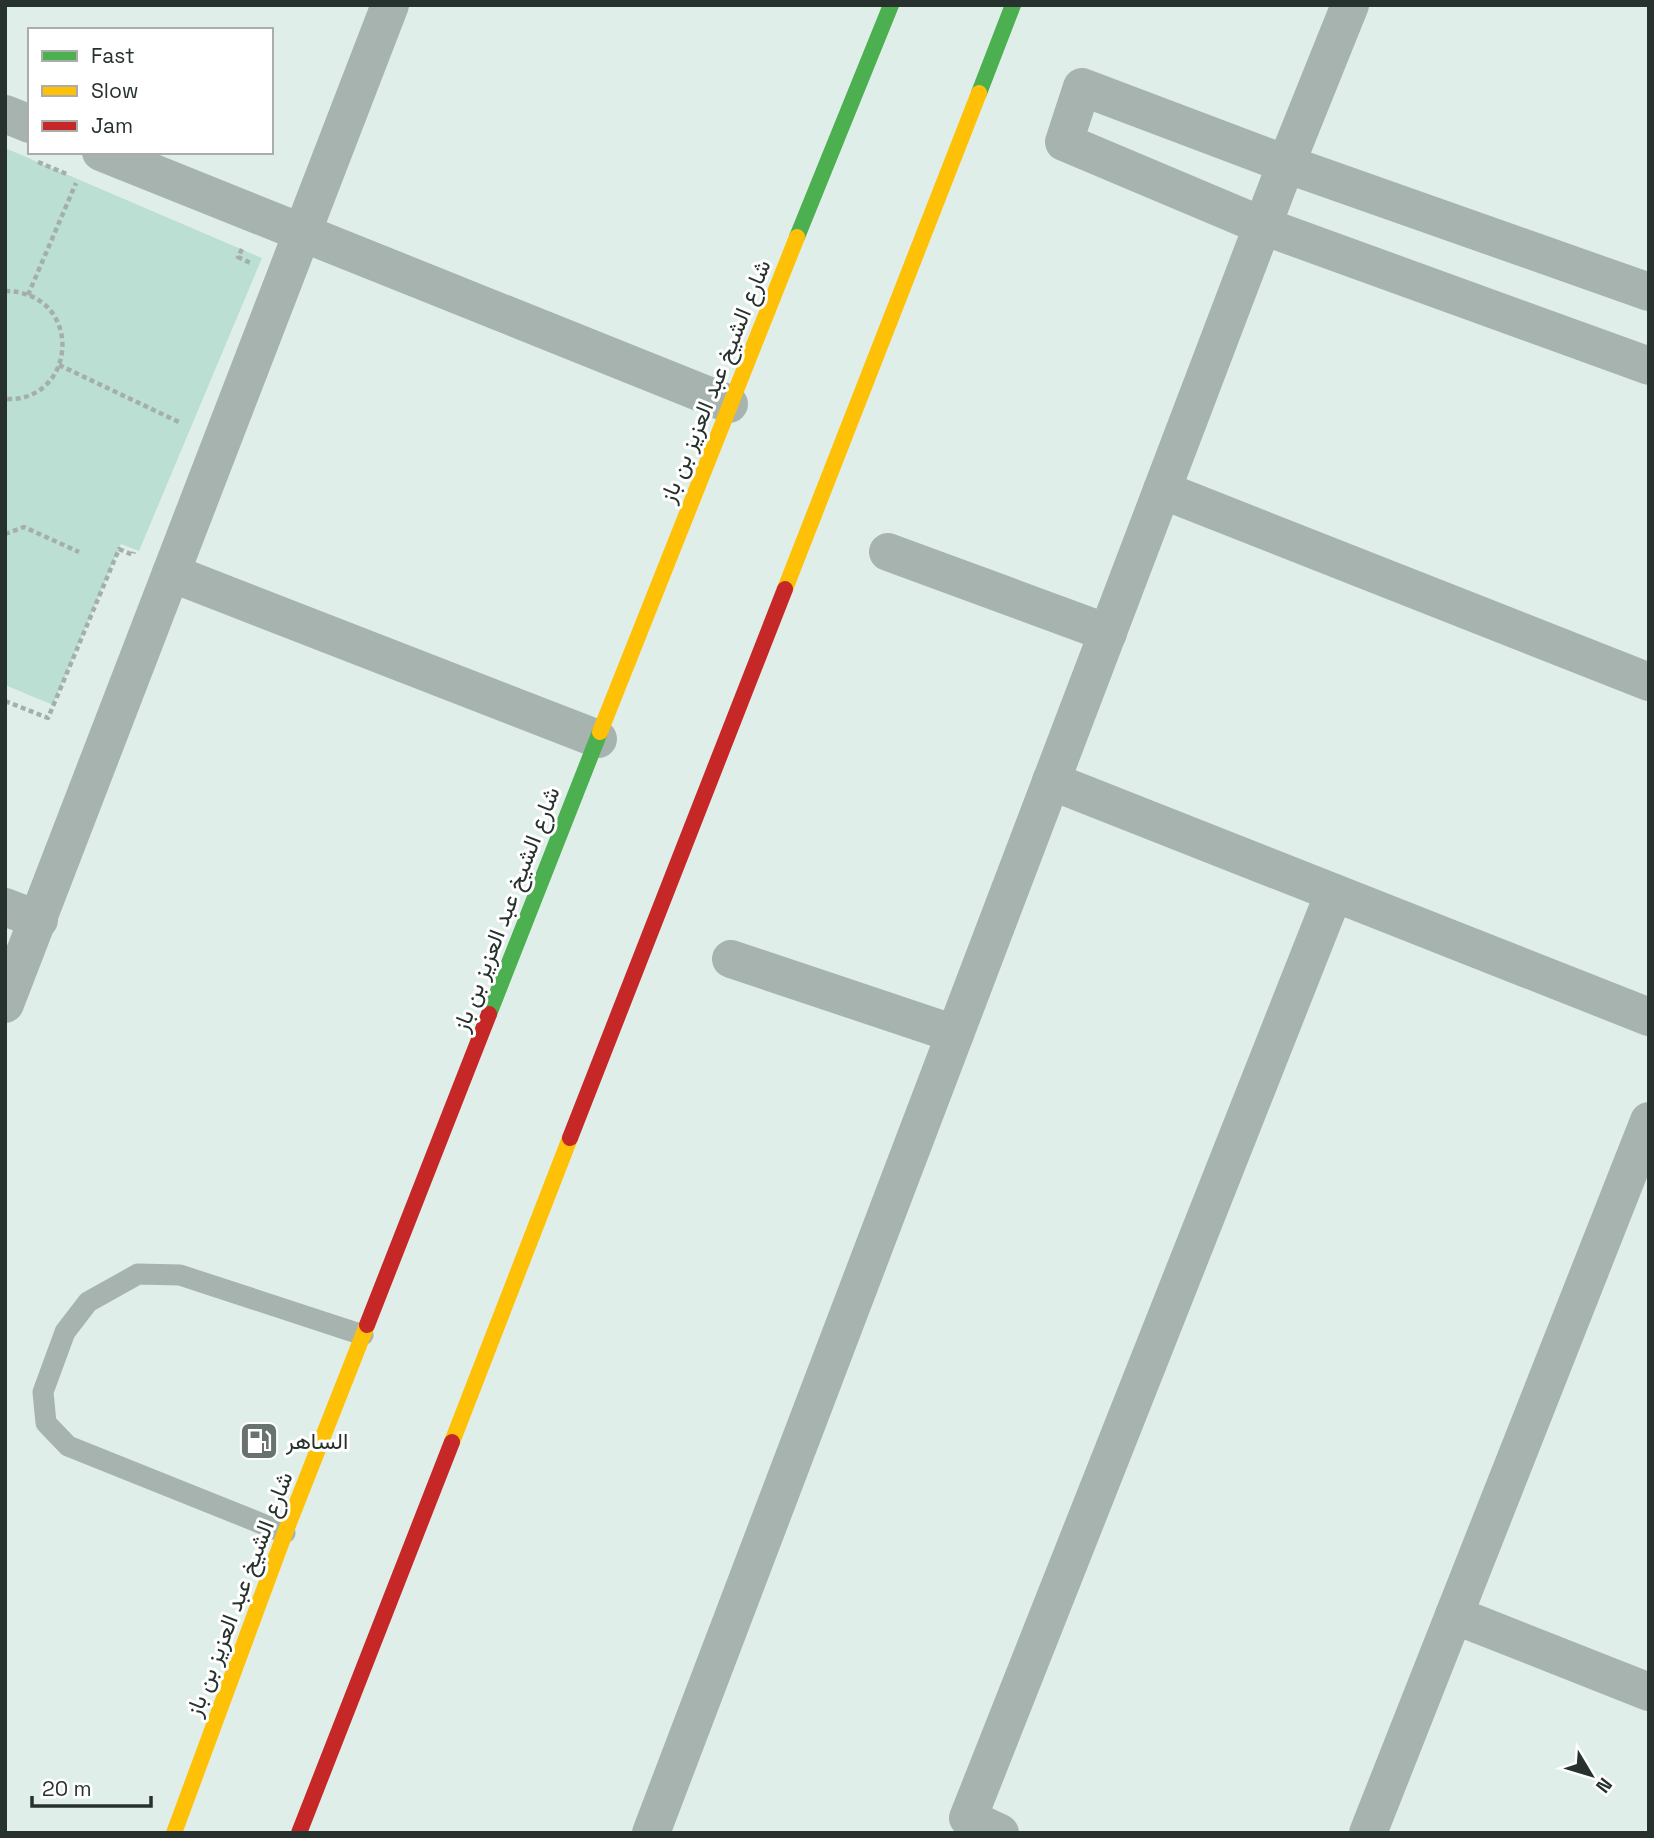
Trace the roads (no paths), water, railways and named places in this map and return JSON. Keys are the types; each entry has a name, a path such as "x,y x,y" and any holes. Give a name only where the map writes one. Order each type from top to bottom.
{"main road":[{"name":"شارع الشيخ عبد العزيز بن باز","path":"174,1833 285,1533 729,404 891,5"},
{"path":"299,1833 1013,5"}],"street":[{"path":"5,1004 22,914 171,573 390,5"},
{"path":"651,1833 1286,164 1350,5"},
{"path":"1649,292 1286,164 1082,87 1064,142 1263,226 1649,366"},
{"path":"5,114 28,139"},
{"path":"106,154 729,404"},
{"path":"1162,490 1649,682"},
{"path":"888,552 1108,634"},
{"path":"171,573 598,738"},
{"path":"1051,781 1649,1017"},
{"path":"1000,1833 968,1818 1334,892"},
{"path":"731,959 955,1034"},
{"path":"1368,1833 1649,1121"},
{"path":"1454,1615 1649,1692"}],"lane":[{"path":"285,1533 68,1446 46,1423 43,1392 65,1332 89,1302 138,1274 180,1275 363,1335"}],"place":[{"name":"الساهر","path":"259,1441"}]}
